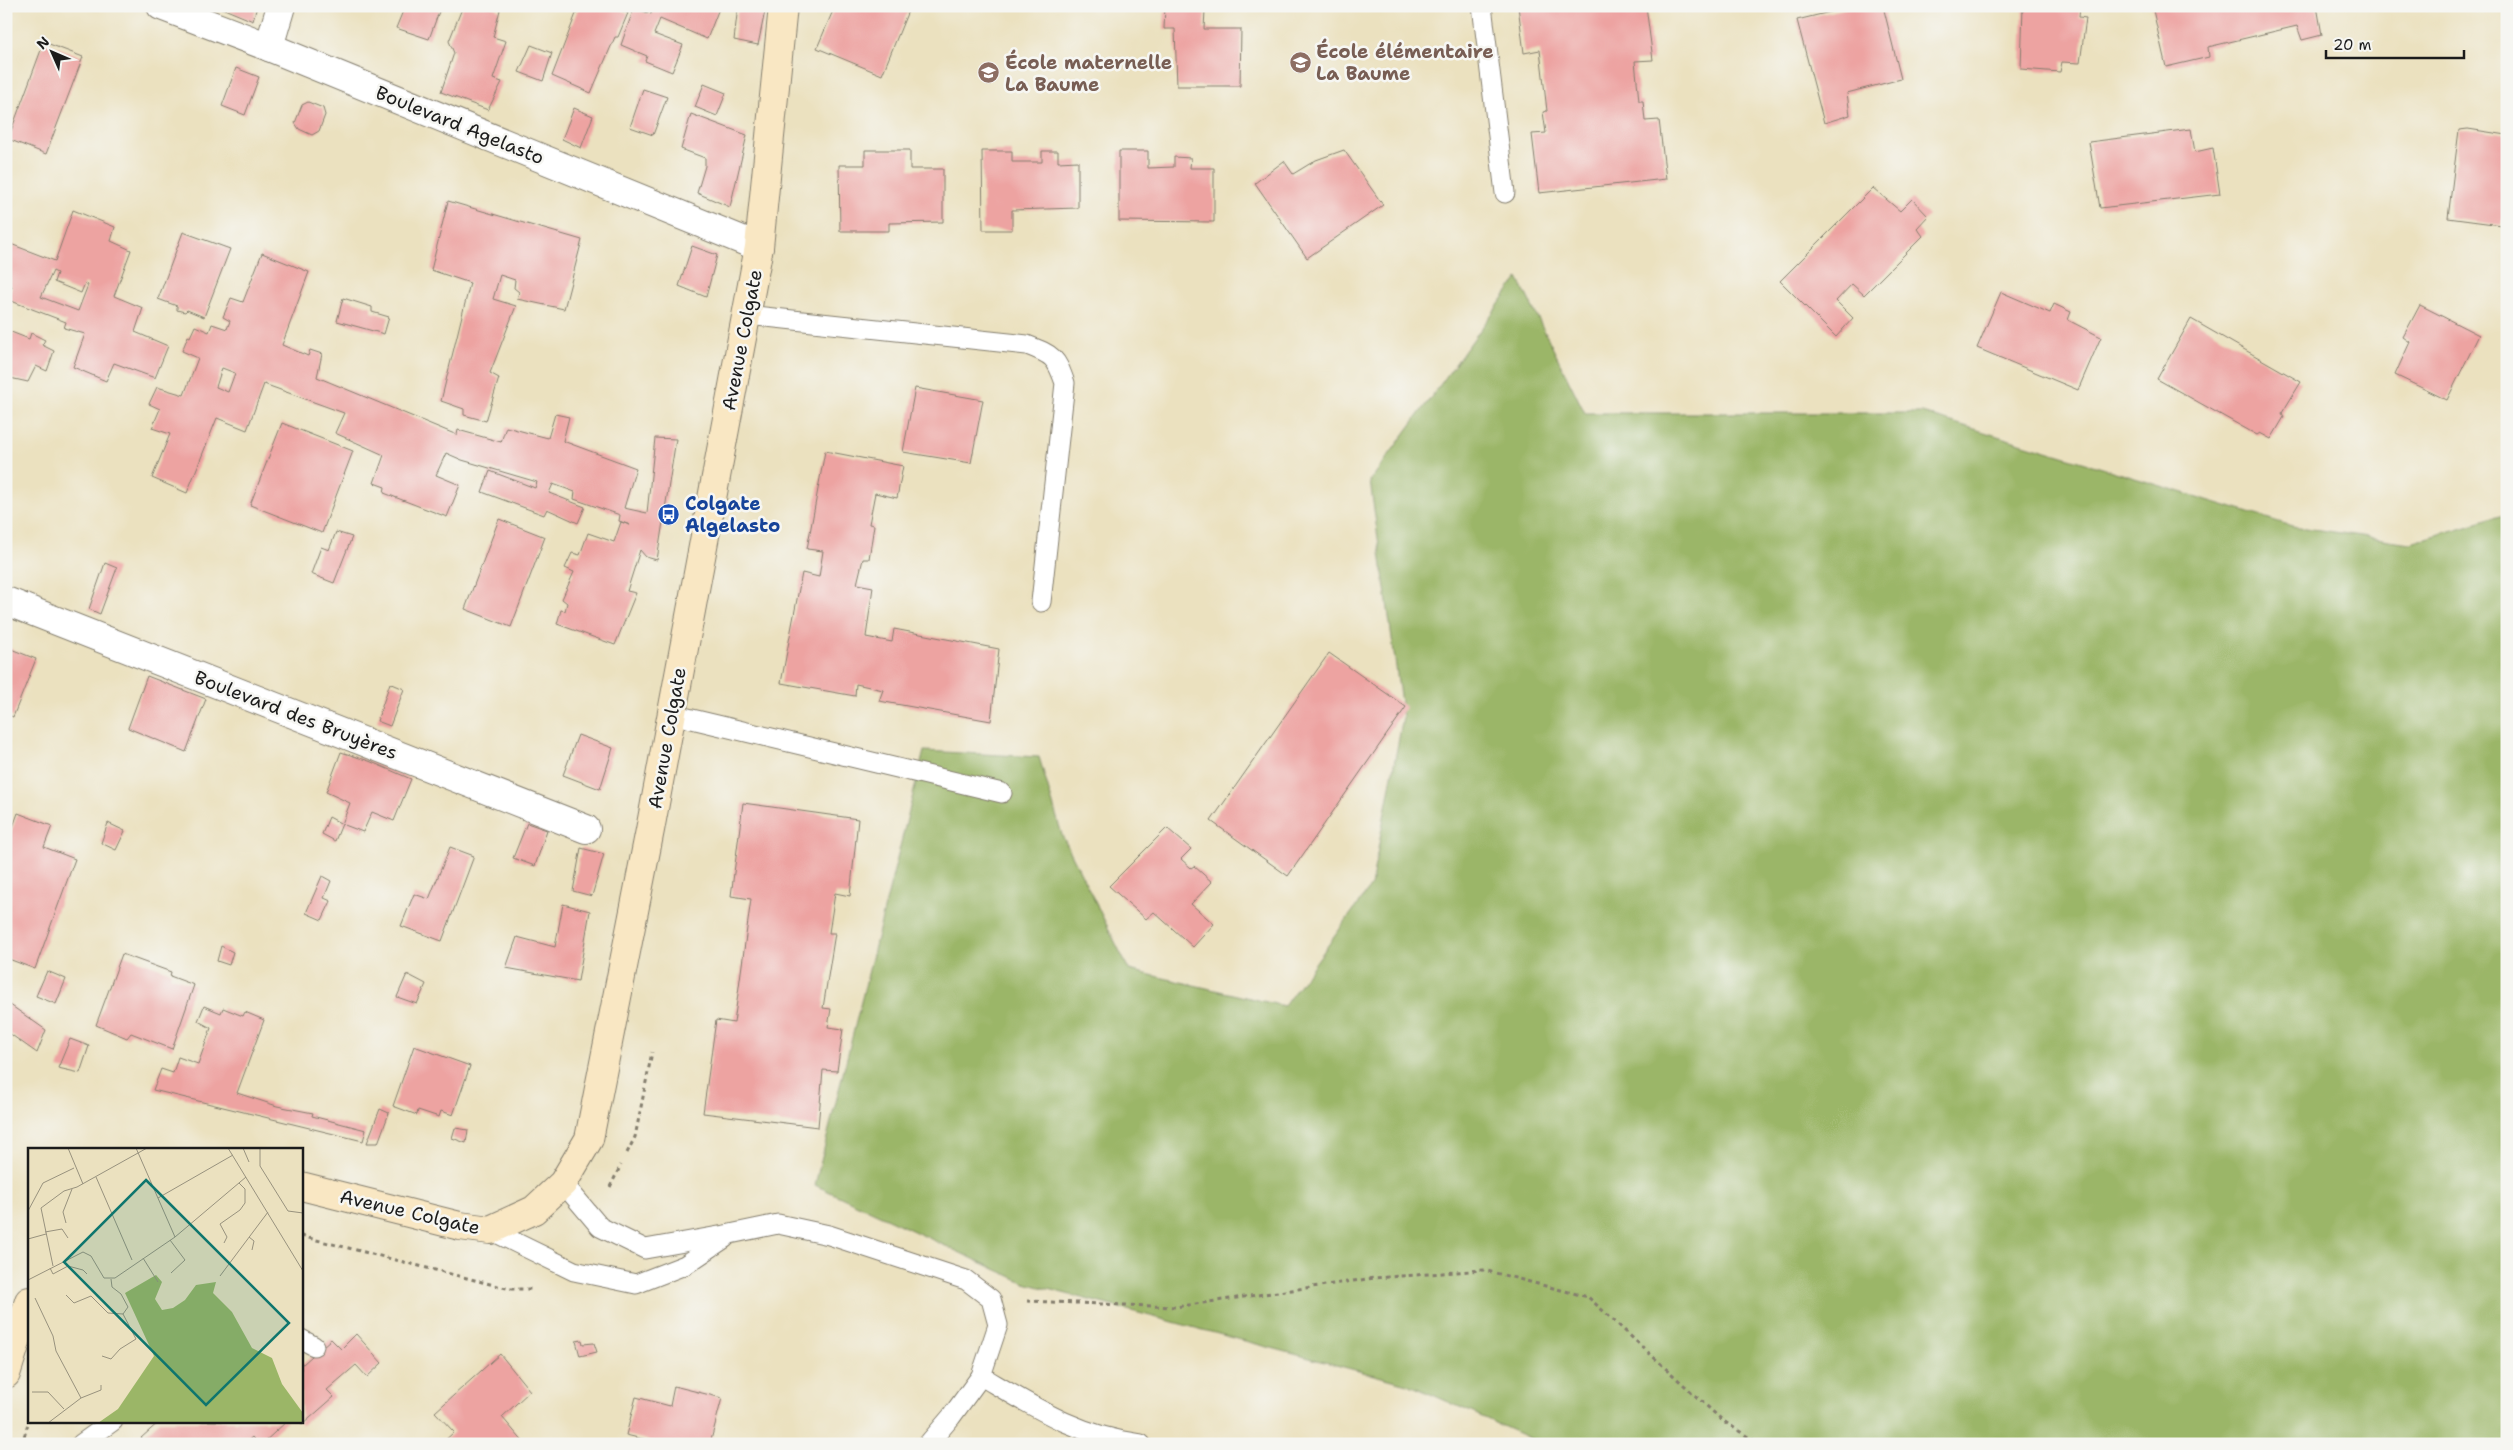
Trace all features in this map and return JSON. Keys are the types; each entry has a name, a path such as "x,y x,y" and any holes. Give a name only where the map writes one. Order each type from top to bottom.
{"street":[{"name":"Boulevard Agelasto","path":"160,6 270,47 759,247"},
{"path":"270,47 281,6"},
{"name":"Avenue Colgate","path":"302,1186 460,1226 490,1230 534,1210 562,1183 589,1139 759,247 783,6"},
{"name":"Boulevard des Bruyères","path":"6,601 586,829"},
{"path":"6,1374 28,1304"}],"lane":[{"path":"1482,6 1505,193"},
{"path":"747,315 1027,345 1048,353 1058,362 1065,383 1041,602"},
{"path":"671,714 1002,793"},
{"path":"562,1183 600,1227 645,1249 778,1224 829,1235 966,1280 991,1299 998,1325 980,1376 951,1417 928,1444"},
{"path":"490,1230 574,1271 636,1284 685,1265 730,1234"},
{"path":"980,1376 1054,1419 1115,1440 1141,1444"},
{"path":"81,1444 112,1422"}],"path":[{"path":"302,1236 510,1289 537,1289"},
{"path":"991,1299 1175,1306 1374,1278 1484,1270 1588,1297 1722,1420 1759,1444"},
{"path":"22,1444 28,1422"}],"green space":[{"path":"1518,278 1585,413 1922,413 2292,526 2410,543 2507,514 2507,1444 1543,1444 1408,1384 1025,1283 815,1185 924,751 1039,757 1062,835 1129,970 1284,1006 1371,886 1403,717 1370,481"}],"building":[{"path":"217,6 257,6 253,21"},
{"path":"391,6 441,6 429,39 396,28 403,11"},
{"path":"463,6 491,6 500,10 493,37 506,41 493,79 502,82 488,110 441,92 454,53 449,41"},
{"path":"579,6 612,6 628,13 618,37 615,37 591,93 552,76"},
{"path":"654,6 720,6 707,39 660,19 654,34 683,45 672,72 645,61 647,56 621,45 634,8 651,14"},
{"path":"738,6 766,6 758,45 734,40"},
{"path":"835,6 910,6 882,75 817,48"},
{"path":"1165,6 1248,6 1205,10 1204,29 1241,29 1240,86 1177,86 1175,29 1164,29"},
{"path":"1518,6 1646,6 1653,60 1635,61 1639,101 1643,101 1645,121 1659,120 1666,179 1539,193 1532,134 1546,133 1543,112 1547,111 1540,50 1524,53"},
{"path":"1855,6 1883,6 1901,79 1847,93 1850,115 1824,123 1797,20"},
{"path":"2023,6 2080,6 2079,17 2086,18 2080,63 2062,62 2060,72 2021,69"},
{"path":"2152,6 2317,6 2322,35 2302,40 2297,26 2208,47 2209,57 2166,67"},
{"path":"44,42 83,57 46,154 8,139"},
{"path":"531,45 552,53 543,81 519,72"},
{"path":"236,68 259,77 245,115 222,106"},
{"path":"704,84 726,93 717,116 695,107"},
{"path":"643,89 667,97 653,135 630,127"},
{"path":"308,102 323,108 325,115 319,131 312,135 299,129 295,123 302,105"},
{"path":"574,108 593,116 581,148 562,139"},
{"path":"691,114 747,135 730,207 697,193 705,166 705,158 681,149"},
{"path":"2191,129 2195,152 2213,148 2220,194 2100,208 2089,142"},
{"path":"2468,129 2507,135 2507,210 2505,210 2501,225 2448,218 2459,130"},
{"path":"865,150 910,150 910,169 943,169 943,222 889,223 889,231 840,231 839,165 865,165"},
{"path":"1344,150 1383,205 1307,258 1255,183 1284,161 1293,174 1316,160"},
{"path":"982,151 1012,151 1012,162 1042,162 1042,151 1058,151 1058,162 1078,161 1078,208 1012,210 1012,230 983,230"},
{"path":"1119,151 1148,151 1148,168 1174,167 1174,157 1191,158 1190,168 1214,168 1214,222 1119,221"},
{"path":"1873,188 1900,211 1912,199 1928,216 1917,228 1923,236 1864,295 1852,284 1836,301 1853,318 1836,337 1780,281"},
{"path":"448,201 582,240 564,309 517,299 519,292 514,288 515,280 500,275 493,299 516,306 490,373 499,378 486,421 464,415 464,409 441,401 470,283 431,270"},
{"path":"73,210 115,227 111,241 131,250 114,296 143,308 135,332 168,346 155,378 114,363 106,381 73,367 85,334 64,328 66,322 6,299 12,286 6,284 8,243 55,261","holes":["53,271 57,273 54,282 81,293 85,283 88,285 78,311 41,297"]},
{"path":"183,232 230,249 204,317 187,310 185,312 177,310 177,306 158,299"},
{"path":"692,246 717,255 706,297 679,286"},
{"path":"262,253 309,272 282,345 308,356 310,350 322,354 317,377 457,435 458,430 501,442 506,427 548,438 555,414 569,417 563,441 636,468 624,508 647,513 655,438 676,439 657,560 646,557 640,550 627,591 636,593 615,645 557,624 561,610 565,611 567,603 562,599 574,572 565,568 572,553 580,555 588,533 614,542 621,522 630,525 619,521 620,515 574,499 575,492 553,484 549,493 585,507 578,523 547,509 544,515 482,492 490,471 535,488 537,482 462,460 446,453 436,475 460,485 447,517 384,493 385,487 374,483 384,455 335,433 344,413 264,384 247,430 217,418 187,493 152,478 170,434 152,428 160,409 149,404 157,387 184,395 198,358 182,351 188,336 190,337 195,326 209,332 212,324 227,329 230,321 223,317 231,298 243,302","holes":["222,368 235,373 228,392 216,387"]},
{"path":"2001,292 2050,313 2054,304 2071,312 2068,320 2101,337 2078,390 1977,348"},
{"path":"343,298 372,307 372,312 389,317 384,334 337,321"},
{"path":"2420,305 2479,335 2447,400 2395,375 2410,342 2403,337"},
{"path":"2191,319 2301,382 2282,413 2284,417 2271,439 2260,433 2257,435 2157,379"},
{"path":"6,330 29,339 31,333 45,340 42,345 54,351 47,371 36,366 28,382 10,378 6,387"},
{"path":"915,388 983,400 971,463 903,452"},
{"path":"282,423 353,451 322,533 250,505"},
{"path":"825,451 903,466 897,498 875,493 869,524 874,525 869,559 863,559 857,584 873,587 866,637 892,642 894,629 999,649 991,721 879,701 883,690 856,684 855,696 781,683 802,573 819,577 823,551 807,549"},
{"path":"499,519 545,537 511,627 465,609"},
{"path":"336,532 352,537 334,583 311,574 321,547 329,550"},
{"path":"105,563 117,568 100,614 89,609"},
{"path":"6,647 36,659 13,717 6,714"},
{"path":"1329,653 1406,707 1288,876 1211,821"},
{"path":"147,676 206,699 186,752 128,728"},
{"path":"390,683 404,689 390,726 377,721"},
{"path":"578,735 613,748 600,789 563,775"},
{"path":"341,752 369,761 411,779 394,821 372,812 363,832 342,824 350,803 326,792"},
{"path":"743,803 858,819 850,896 835,893 829,933 835,933 823,1008 831,1009 828,1027 843,1029 837,1071 823,1070 818,1127 703,1113 716,1020 734,1023 751,899 731,896"},
{"path":"18,813 52,826 44,847 75,859 35,969 6,958 6,846"},
{"path":"329,817 342,824 335,841 322,834"},
{"path":"108,823 125,831 116,850 101,843"},
{"path":"527,823 547,830 535,866 513,858"},
{"path":"1167,828 1191,849 1181,859 1191,868 1194,866 1212,882 1191,904 1214,924 1193,947 1154,912 1146,919 1109,886"},
{"path":"450,847 474,856 442,941 401,926 414,894 429,899"},
{"path":"581,848 604,854 592,896 573,891"},
{"path":"322,876 331,881 324,898 331,901 322,920 306,913"},
{"path":"563,904 590,911 578,981 506,968 517,937 555,947"},
{"path":"221,946 233,952 229,965 217,961"},
{"path":"122,954 171,972 170,976 194,985 172,1049 131,1033 127,1038 96,1025"},
{"path":"47,971 66,979 56,1004 36,996"},
{"path":"407,974 426,984 417,1004 397,997"},
{"path":"6,1002 46,1030 37,1053 6,1031"},
{"path":"204,1006 221,1013 223,1008 243,1016 245,1012 264,1020 237,1093 277,1106 313,1113 312,1116 366,1130 363,1141 153,1090 161,1069 173,1073 178,1057 198,1064 211,1028 198,1021"},
{"path":"70,1039 89,1046 80,1073 58,1068"},
{"path":"414,1046 470,1066 453,1115 441,1111 439,1117 418,1110 417,1115 393,1106"},
{"path":"380,1109 389,1113 378,1143 367,1143"},
{"path":"455,1128 468,1130 466,1143 452,1138"},
{"path":"356,1334 382,1363 367,1377 356,1365 327,1390 334,1397 302,1425 299,1422 302,1422 302,1364 331,1339 341,1349"},
{"path":"582,1340 583,1344 594,1343 597,1352 580,1356 576,1341"},
{"path":"500,1354 530,1391 502,1417 525,1444 441,1444 454,1432 435,1412"},
{"path":"674,1386 722,1398 710,1444 664,1444 626,1435 636,1397 670,1406"},
{"path":"159,1422 286,1422 262,1444 258,1444 252,1437 244,1444 146,1444 141,1438"}],"place":[{"name":"École élémentaire La Baume","path":"1300,62"},
{"name":"École maternelle La Baume","path":"989,73"},
{"name":"Colgate Algelasto","path":"669,514"}]}
